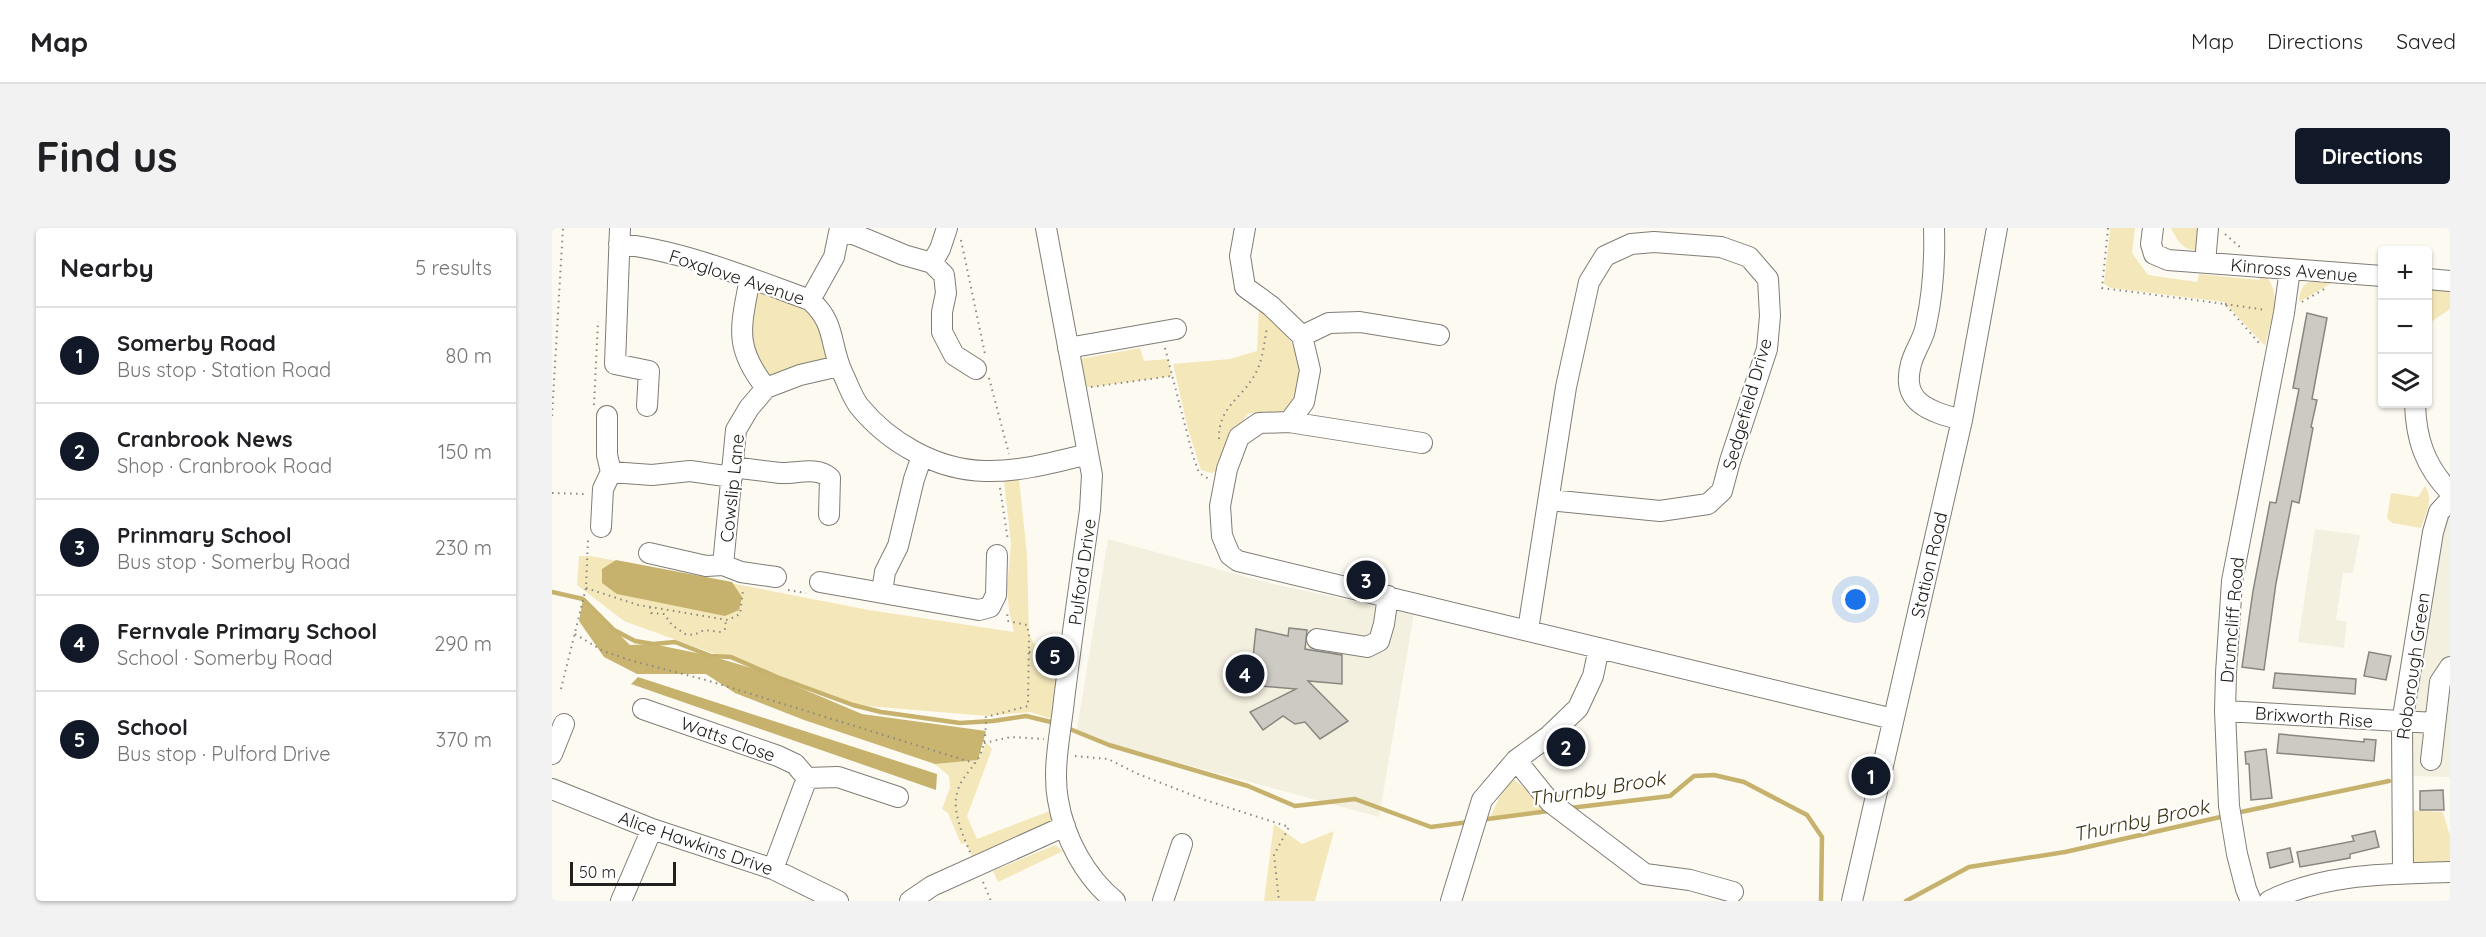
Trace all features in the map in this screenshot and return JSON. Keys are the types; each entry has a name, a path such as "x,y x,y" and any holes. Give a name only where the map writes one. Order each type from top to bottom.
{"street":[{"name":"Pulford Drive","path":"1046,228 1092,475 1090,510 1059,747 1057,798 1065,826 1080,860 1109,899"},
{"path":"1245,228 1240,256 1245,287 1271,306 1302,336 1310,370 1304,402 1289,422"},
{"path":"1934,228 1935,257 1926,328 1910,365 1910,389 1915,399 1924,408 1962,420"},
{"name":"Station Road","path":"1852,901 1962,420 1997,228"},
{"name":"Kinross Avenue","path":"2153,228 2152,249 2160,258 2378,276"},
{"name":"Kinross Avenue","path":"2205,263 2208,228"},
{"path":"810,300 834,257 840,230 938,269"},
{"path":"950,236 938,269 946,293 942,312 942,332 954,355 983,367"},
{"name":"Sedgefield Drive","path":"1528,630 1566,387 1588,282 1605,256 1631,244 1654,242 1721,247 1749,257 1768,279 1770,316 1767,349 1722,491 1708,504 1660,511 1549,500"},
{"path":"619,245 615,373 649,371 647,406"},
{"name":"Foxglove Avenue","path":"619,245 640,246 750,278 810,300 823,311 839,366 858,405 890,436 922,456 940,464 984,471 1034,466 1089,454"},
{"name":"Drumcliff Road","path":"2251,901 2246,889 2229,806 2225,711 2232,581 2277,352 2290,269"},
{"path":"750,278 741,324 742,336 745,354 755,374 766,388"},
{"path":"2432,283 2450,281"},
{"path":"1302,336 1329,323 1360,322 1439,335"},
{"path":"1068,348 1169,330"},
{"name":"Cowslip Lane","path":"729,569 732,472 736,430 748,408 766,388 800,375 839,366"},
{"path":"2415,408 2420,446 2439,481 2450,492"},
{"path":"601,527 607,416"},
{"path":"1422,444 1289,422 1259,423 1239,437 1224,482 1220,506 1222,536 1230,555 1238,561 1893,719"},
{"path":"882,592 885,572 898,546 914,479 922,456"},
{"path":"603,477 690,471 783,473 805,471 826,474 830,478 829,515"},
{"name":"Roborough Green","path":"2403,873 2402,723 2433,532 2439,512 2450,500"},
{"path":"820,582 979,610 990,607 996,595 1003,549"},
{"path":"649,553 776,577"},
{"path":"1317,639 1367,647 1379,641 1388,596"},
{"path":"1451,901 1482,800 1516,760 1548,736 1578,708 1593,676 1599,648"},
{"path":"2431,760 2440,682 2450,667"},
{"name":"Watts Close","path":"643,709 778,756 808,773 838,777 898,797"},
{"name":"Brixworth Rise","path":"2225,711 2402,723 2435,723"},
{"path":"552,754 564,724"},
{"path":"1516,760 1550,802 1645,874 1689,880 1733,892"},
{"path":"773,869 808,773"},
{"name":"Alice Hawkins Drive","path":"552,789 652,829 773,869 838,901"},
{"path":"910,901 932,886 1065,826"},
{"path":"621,901 652,829"},
{"path":"1163,901 1182,844"},
{"path":"2269,901 2309,885 2332,880 2403,873 2450,872"}],"path":[{"path":"552,416 563,228"},
{"path":"2108,228 2102,288 2284,312 2337,282 2337,274"},
{"path":"2220,228 2249,257 2249,266"},
{"path":"950,236 983,367 1009,454 999,482 1003,549"},
{"path":"2225,304 2265,350 2277,352"},
{"path":"1220,446 1219,429 1222,415 1254,377 1261,362 1271,306"},
{"path":"1169,330 1172,376 1185,430 1199,473 1209,479 1224,482"},
{"path":"1076,389 1172,376"},
{"path":"552,493 603,477"},
{"path":"586,588 650,607 726,619 740,614 729,569"},
{"path":"991,901 963,837 956,804 963,779 975,763 984,743 987,716 1028,706 1029,634 1026,625 1008,621 1006,603"},
{"path":"650,607 651,613 664,614 672,625 685,634 694,635 704,630 722,632 725,629 726,619"},
{"path":"575,634 603,651 633,661 706,680 975,763"},
{"path":"1029,652 1070,652"},
{"path":"984,743 1011,736 1048,740 1070,755 1108,759 1138,774 1205,800 1289,827 1274,855 1279,901"}],"shaded area":[{"path":"2110,228 2135,228 2132,253 2148,275 2197,282 2199,274 2259,280 2263,274 2270,281 2275,298 2265,346 2224,302 2111,288 2104,284"},
{"path":"2171,228 2200,228 2199,249 2185,247"},
{"path":"2317,280 2330,284 2299,302 2303,287 2308,282"},
{"path":"2432,280 2450,281 2450,309 2432,321"},
{"path":"749,281 810,300 839,366 766,388 745,354"},
{"path":"1259,308 1285,334 1297,354 1301,377 1297,397 1292,406 1283,412 1249,413 1229,437 1220,471 1211,473 1201,470 1188,429 1173,364 1230,359 1257,351"},
{"path":"1140,348 1144,361 1168,359 1172,376 1076,389 1074,360"},
{"path":"1019,479 1027,555 1029,634 1040,654 1059,655 1052,719 1030,712 987,716 855,705 624,621 577,585 579,556 591,556 869,610 1014,632 1007,588 1011,543 1004,481"},
{"path":"2425,486 2429,501 2421,528 2392,523 2387,518 2391,493 2418,497"},
{"path":"2450,510 2450,777 2410,776 2409,714 2440,518"},
{"path":"2315,529 2360,535 2353,573 2343,573 2336,620 2347,622 2344,648 2298,642"},
{"path":"1108,539 1273,584 1414,614 1379,817 1076,735"},
{"path":"616,560 732,582 742,597 739,610 725,616 617,594 602,583 602,569"},
{"path":"583,599 630,645 653,644 711,656 758,670 862,714 986,731 978,760 935,764 804,720 735,693 706,674 637,674 604,657 579,621"},
{"path":"638,677 937,774 936,790 631,684"},
{"path":"986,742 992,749 967,816 977,839 1057,808 1065,826 976,866 966,843 961,844 948,813 942,809 950,788 949,776 935,764 978,760"},
{"path":"1510,776 1549,808 1545,811 1489,819"},
{"path":"2402,810 2443,812 2450,836 2450,872 2406,873"},
{"path":"1274,824 1302,844 1334,831 1315,901 1264,901"},
{"path":"1055,845 1063,851 998,882 993,871"}],"building":[{"path":"2307,313 2327,318 2312,399 2317,400 2311,427 2313,428 2299,503 2292,501 2276,583 2264,670 2242,667 2253,591 2270,502 2276,503 2299,389 2293,388"},
{"path":"1289,628 1307,630 1305,649 1342,655 1342,684 1308,681 1348,721 1320,739 1305,722 1295,724 1283,716 1263,730 1250,712 1296,689 1250,685 1256,629 1288,636"},
{"path":"2369,652 2391,656 2386,680 2364,676"},
{"path":"2275,673 2356,679 2355,694 2273,688"},
{"path":"2279,734 2364,742 2364,739 2376,740 2374,761 2277,753"},
{"path":"2266,749 2272,798 2251,800 2249,764 2246,764 2245,752"},
{"path":"2443,790 2444,810 2420,810 2420,791"},
{"path":"2375,831 2379,847 2350,854 2350,858 2300,867 2297,852 2354,841 2352,836"},
{"path":"2290,848 2293,862 2270,868 2267,853"}],"waterway":[{"path":"552,592 583,599 614,630 635,641 653,644 675,642 711,656 731,657 853,705 881,712 960,723 1026,716 1055,723"},
{"path":"1065,727 1109,745 1248,786 1295,806 1355,799 1431,827 1469,822"},
{"name":"Thurnby Brook","path":"1570,808 1670,796 1694,776 1714,775 1744,782 1807,815 1822,837 1821,901"},
{"name":"Thurnby Brook","path":"2236,813 2389,781"},
{"name":"Thurnby Brook","path":"1480,820 1549,811"},
{"name":"Thurnby Brook","path":"1906,901 1969,867 2065,852 2225,816"}],"place":[{"name":"Prinmary School","path":"1366,580"},
{"name":"School","path":"1055,656"},
{"name":"Fernvale Primary School","path":"1245,674"},
{"name":"Cranbrook News","path":"1566,747"},
{"name":"Somerby Road","path":"1871,776"}]}
